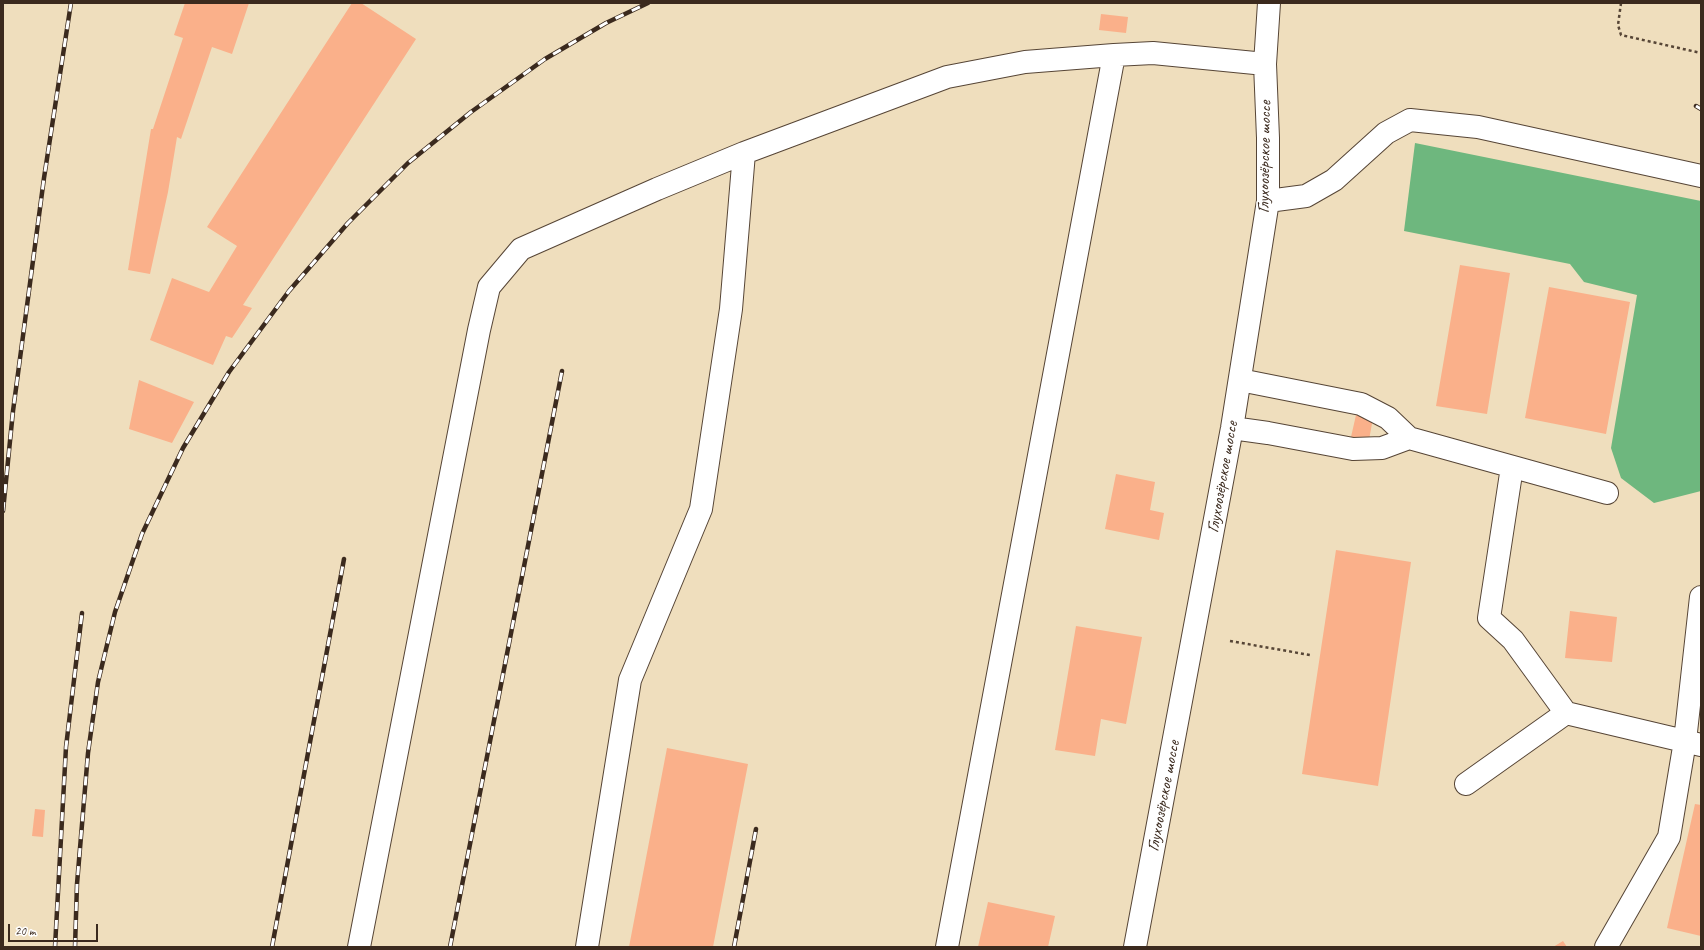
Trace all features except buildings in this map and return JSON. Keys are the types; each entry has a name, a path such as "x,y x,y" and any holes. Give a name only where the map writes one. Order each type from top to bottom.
{"street":[{"name":"Глухоозёрское шоссе","path":"1135,947 1232,428 1268,201 1268,138 1265,64 1269,3"},
{"path":"359,947 479,330 489,287 521,250 657,189 744,153 947,77 1025,62 1152,53 1265,64"},
{"path":"947,947 1114,55"},
{"path":"1268,201 1306,196 1334,180 1386,133 1410,120 1478,127 1701,176"},
{"path":"587,947 630,680 701,509 731,308 744,153"},
{"path":"1240,380 1361,404 1388,418 1410,438 1607,494"},
{"path":"1232,428 1268,432 1353,449 1382,448 1410,438"},
{"path":"1512,467 1490,618 1513,640 1566,713 1693,743"},
{"path":"1606,947 1669,837 1693,743 1701,597"},
{"path":"1466,784 1566,713"}],"path":[{"path":"1621,3 1618,25 1621,35 1701,53"},
{"path":"1230,641 1310,656"}],"green space":[{"path":"1415,143 1701,201 1701,491 1654,503 1621,478 1611,448 1637,295 1584,282 1570,264 1404,231"}],"railway":[{"path":"3,511 13,411 44,178 71,3"},
{"path":"75,947 77,884 88,753 98,682 115,612 142,534 183,448 229,372 289,291 348,223 408,163 471,112 545,59 606,23 648,3"},
{"path":"1696,106 1701,109"},
{"path":"450,947 562,371"},
{"path":"272,947 344,559"},
{"path":"55,947 66,747 82,613"},
{"path":"734,947 756,829"}]}
